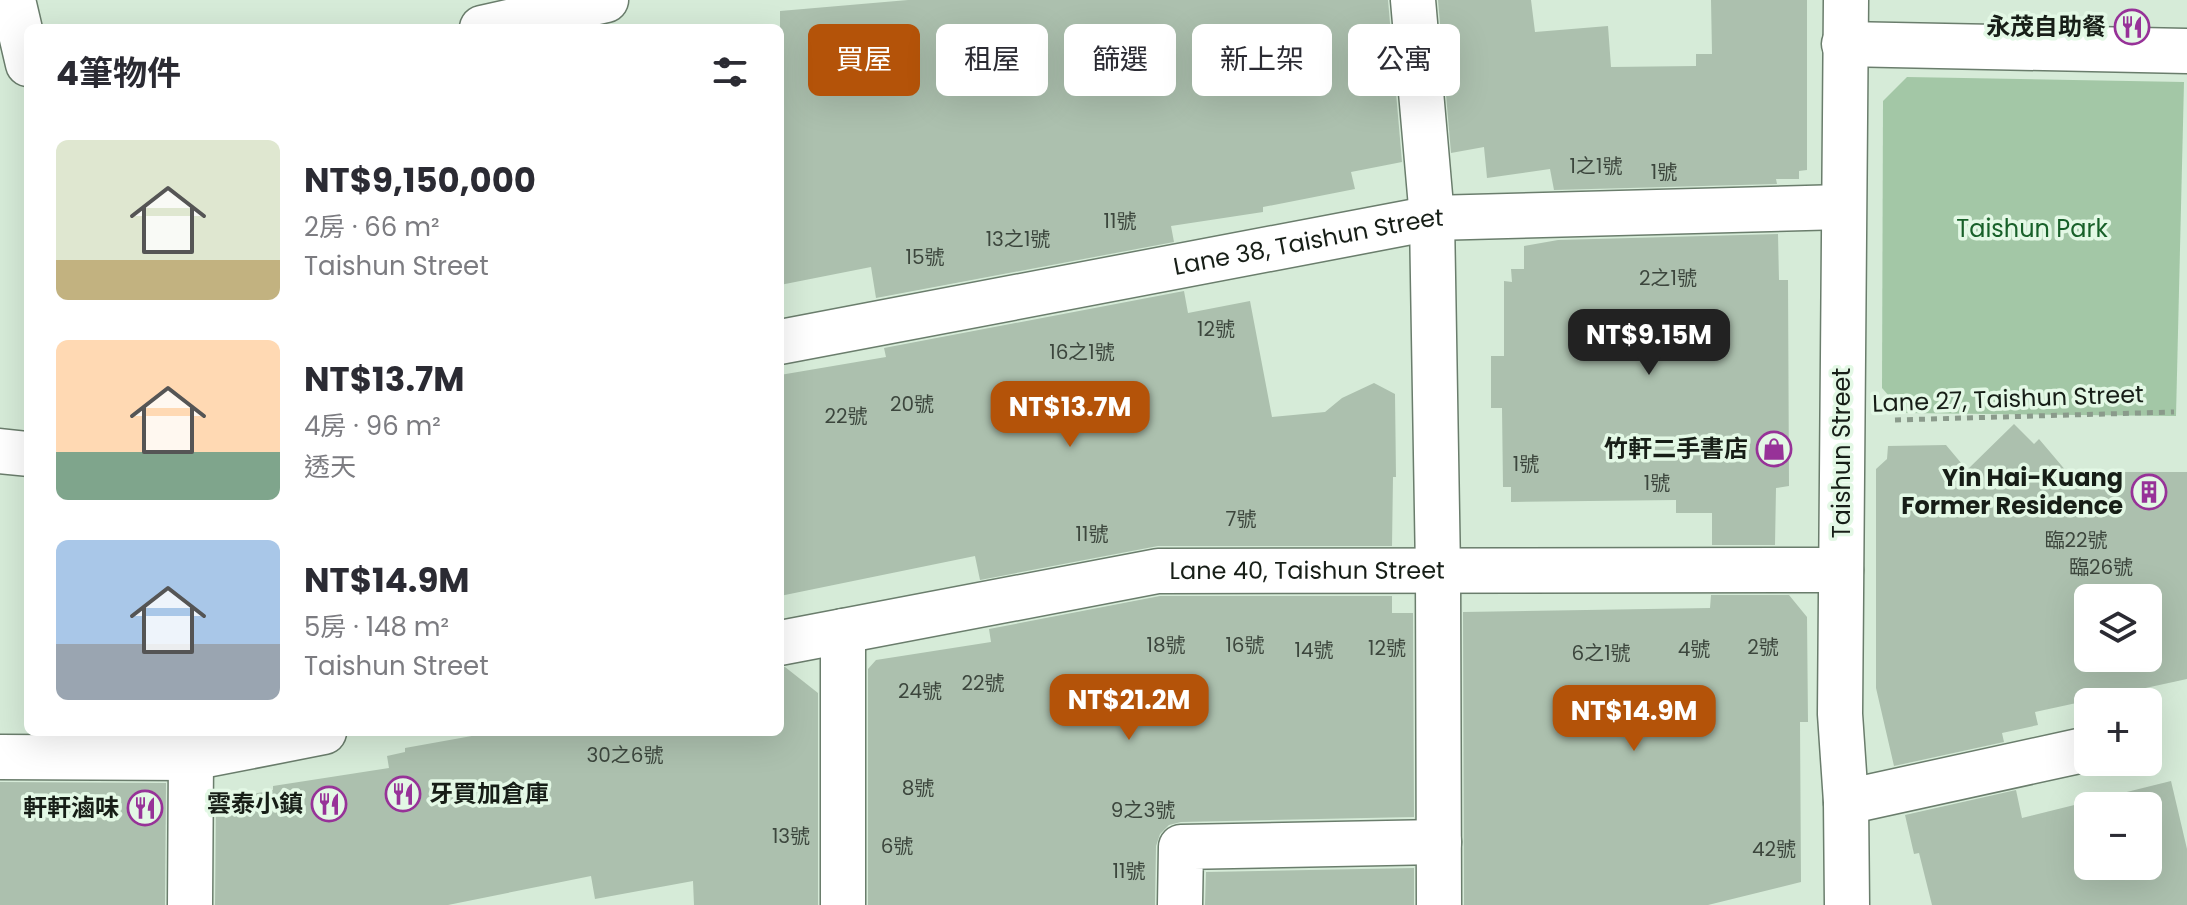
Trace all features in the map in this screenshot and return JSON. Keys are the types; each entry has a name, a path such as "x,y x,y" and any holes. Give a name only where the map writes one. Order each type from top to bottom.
{"street":[{"path":"13,0 24,47"},
{"path":"500,24 606,0"},
{"path":"1413,0 1432,218 1438,571 1439,905"},
{"name":"Taishun Street","path":"1846,0 1840,714 1846,802 1847,905"},
{"path":"1844,44 2187,51"},
{"name":"Lane 38, Taishun Street","path":"784,341 1432,218 1843,207"},
{"path":"0,451 24,454"},
{"name":"Lane 40, Taishun Street","path":"784,642 1158,571 1841,570"},
{"path":"843,631 843,905"},
{"path":"0,757 282,736"},
{"path":"188,745 190,905"},
{"path":"1846,802 2074,752"},
{"path":"1180,905 1181,847 1439,842"}],"path":[{"name":"Lane 27, Taishun Street","path":"1842,422 2174,412"}],"green space":[{"name":"Taishun Park","path":"1907,77 2184,82 2176,416 1904,413 1882,388 1883,101"}],"building":[{"path":"908,0 1388,0 1390,24 1348,24 1348,96 1396,96 1402,162 1351,172 1355,189 1263,207 1263,212 1171,226 1174,242 876,298 871,267 784,284 784,24 780,24 780,11"},
{"path":"1438,0 1531,0 1535,32 1608,26 1611,67 1696,66 1696,54 1712,54 1711,0 1807,0 1807,170 1799,171 1799,179 1776,179 1777,184 1554,190 1550,169 1487,178 1484,147 1451,153 1446,96 1460,96 1460,24 1440,24"},
{"path":"1778,234 1779,280 1788,280 1789,486 1776,488 1775,545 1712,545 1712,513 1676,513 1676,500 1511,502 1511,487 1503,487 1502,408 1491,408 1491,356 1504,356 1504,281 1512,282 1511,269 1524,269 1524,246 1558,240"},
{"path":"1184,291 1188,313 1250,301 1272,417 1325,412 1342,398 1374,383 1395,394 1396,477 1393,477 1392,546 1158,546 980,580 975,556 784,595 784,374 886,357 884,348"},
{"path":"2014,424 2034,444 2039,439 2067,472 2187,472 2187,679 2146,688 2074,688 2074,704 2035,712 2038,725 2002,733 2004,742 1894,766 1876,688 1876,469 1887,459 1888,446 1946,445 1967,470"},
{"path":"1711,595 1789,595 1807,617 1808,722 1800,722 1801,882 1708,905 1464,905 1463,612 1710,608"},
{"path":"1160,596 1392,596 1392,613 1413,613 1414,817 1181,822 1169,825 1160,834 1156,846 1155,905 868,905 868,669 876,660 991,642 989,629"},
{"path":"785,667 818,693 818,905 694,905 693,881 595,899 591,876 448,905 215,905 216,801 273,790 273,786 389,768 387,756 405,752 405,748 472,736 784,736"},
{"path":"2171,781 2187,849 2187,905 1932,905 1919,853 1914,854 1905,815 2016,790 2022,818 2074,805 2074,880 2162,880 2162,792 2127,792"},
{"path":"0,782 166,783 165,905 0,905"},
{"path":"1414,868 1414,905 1205,905 1206,872"}],"place":[{"name":"永茂自助餐","path":"2132,27"},
{"name":"竹軒二手書店","path":"1774,449"},
{"name":"Yin Hai-Kuang Former Residence","path":"2149,492"},
{"name":"牙買加倉庫","path":"403,794"},
{"name":"雲泰小鎮","path":"329,804"},
{"name":"軒軒滷味","path":"145,808"}]}
